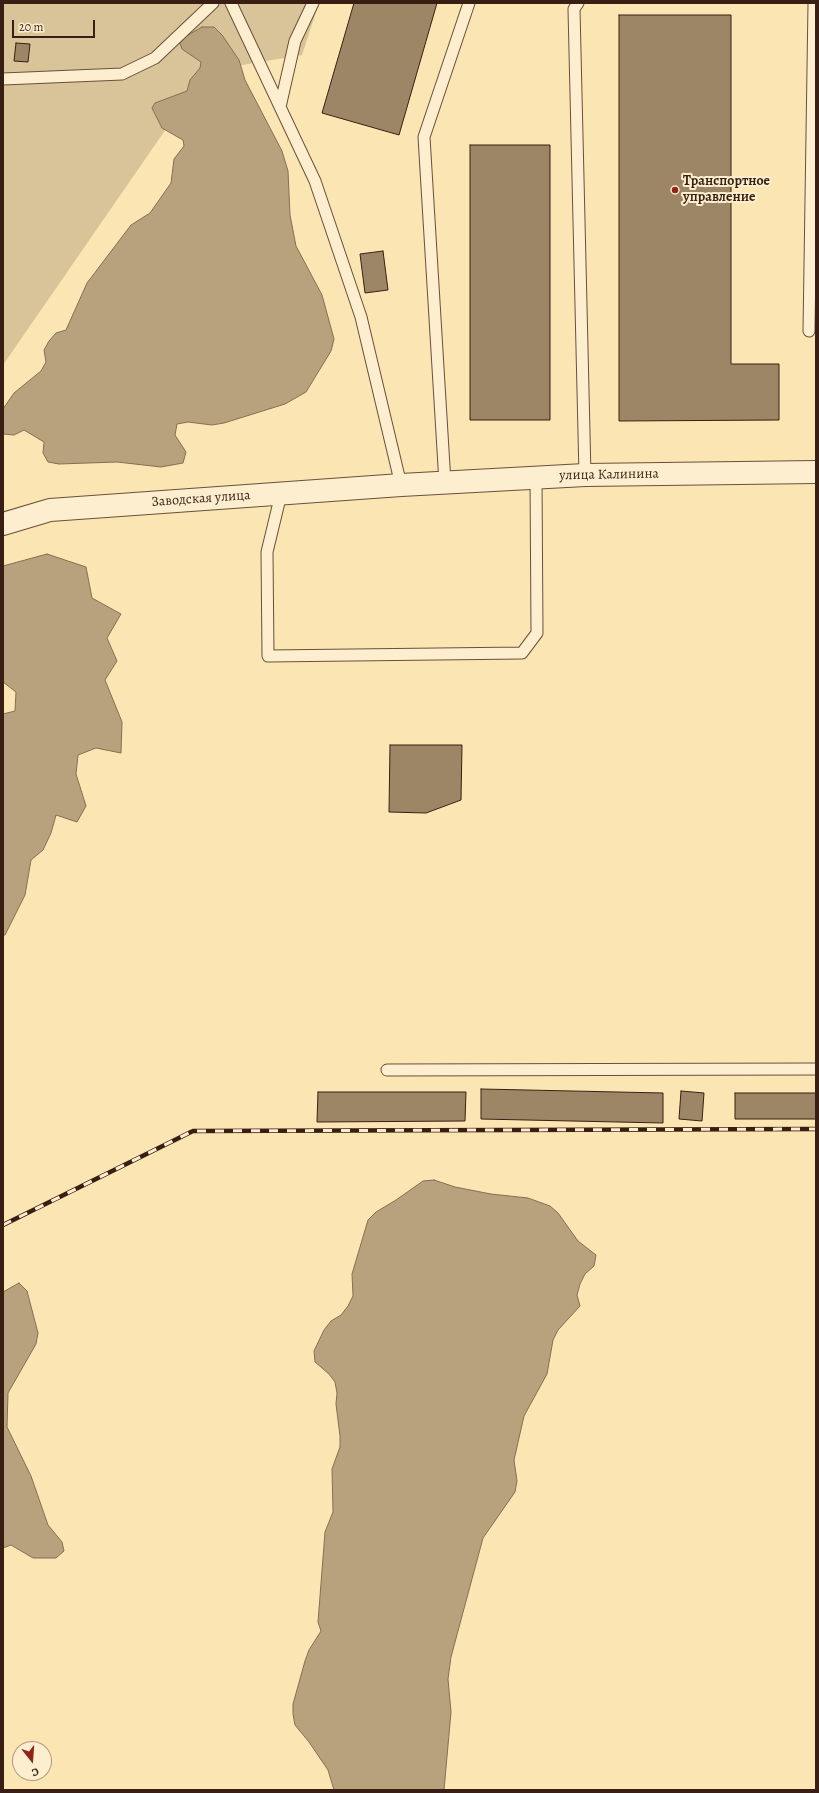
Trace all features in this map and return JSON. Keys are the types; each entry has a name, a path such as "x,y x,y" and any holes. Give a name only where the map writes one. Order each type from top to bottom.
{"street":[{"name":"улица Калинина","path":"401,485 585,475 816,472"},
{"name":"Заводская улица","path":"3,524 50,510 401,485"}],"lane":[{"path":"3,79 122,74 155,58 213,3"},
{"path":"231,3 315,181 361,317 401,485"},
{"path":"280,107 295,41 313,3"},
{"path":"445,483 424,137 469,3"},
{"path":"578,3 574,9 585,475"},
{"path":"809,331 814,3"},
{"path":"281,494 267,552 268,656 522,653 537,633 536,477"},
{"path":"387,1070 816,1069"}],"shaded area":[{"path":"3,3 319,3 302,55 206,71 3,365"},
{"path":"202,27 214,27 222,35 239,60 245,80 282,151 288,171 290,215 296,246 322,295 334,339 331,351 306,392 285,404 224,423 212,425 188,422 177,424 175,435 186,452 183,463 161,467 117,462 59,464 48,462 43,453 44,442 24,430 14,435 3,434 3,409 14,393 41,371 46,362 44,350 56,333 66,330 87,283 131,225 150,213 171,183 174,159 184,146 183,140 162,128 152,108 155,103 187,91 190,80 200,68 201,62 182,49 180,43 183,38"},
{"path":"47,554 86,567 92,598 121,614 107,638 117,661 105,680 122,722 121,753 96,748 78,755 76,774 86,806 77,822 56,815 51,833 43,850 31,860 25,895 5,935 3,935 3,714 15,711 16,692 3,682 3,566"},
{"path":"434,1180 455,1187 491,1194 528,1198 550,1206 558,1213 578,1241 596,1255 594,1266 585,1274 580,1284 577,1295 580,1306 558,1330 553,1340 547,1374 524,1416 514,1460 517,1481 515,1492 483,1538 451,1657 448,1679 451,1712 444,1790 334,1790 328,1770 309,1742 295,1725 293,1714 293,1704 305,1661 309,1650 321,1631 318,1622 325,1532 333,1512 332,1469 340,1447 335,1382 329,1374 315,1362 314,1351 324,1330 331,1321 341,1315 353,1296 352,1274 368,1220 376,1212 423,1181"},
{"path":"19,1283 27,1291 38,1333 36,1344 8,1393 7,1427 31,1476 48,1525 62,1542 64,1551 56,1558 33,1558 11,1545 3,1548 3,1292"}],"building":[{"path":"354,3 437,3 399,135 322,113"},
{"name":"Транспортное управление","path":"619,15 731,15 731,364 779,364 779,420 619,421"},
{"path":"16,43 30,44 28,62 14,61"},
{"path":"470,145 550,145 550,420 470,420"},
{"path":"383,251 388,290 365,293 360,254"},
{"path":"390,745 462,745 461,800 426,813 389,812"},
{"path":"481,1089 663,1093 663,1123 481,1119"},
{"path":"681,1091 704,1093 702,1121 679,1119"},
{"path":"318,1092 466,1092 465,1121 317,1122"},
{"path":"735,1093 816,1093 816,1119 735,1119"}],"railway":[{"path":"3,1225 193,1131 816,1129"}],"place":[{"name":"Транспортное управление","path":"675,190"}]}
